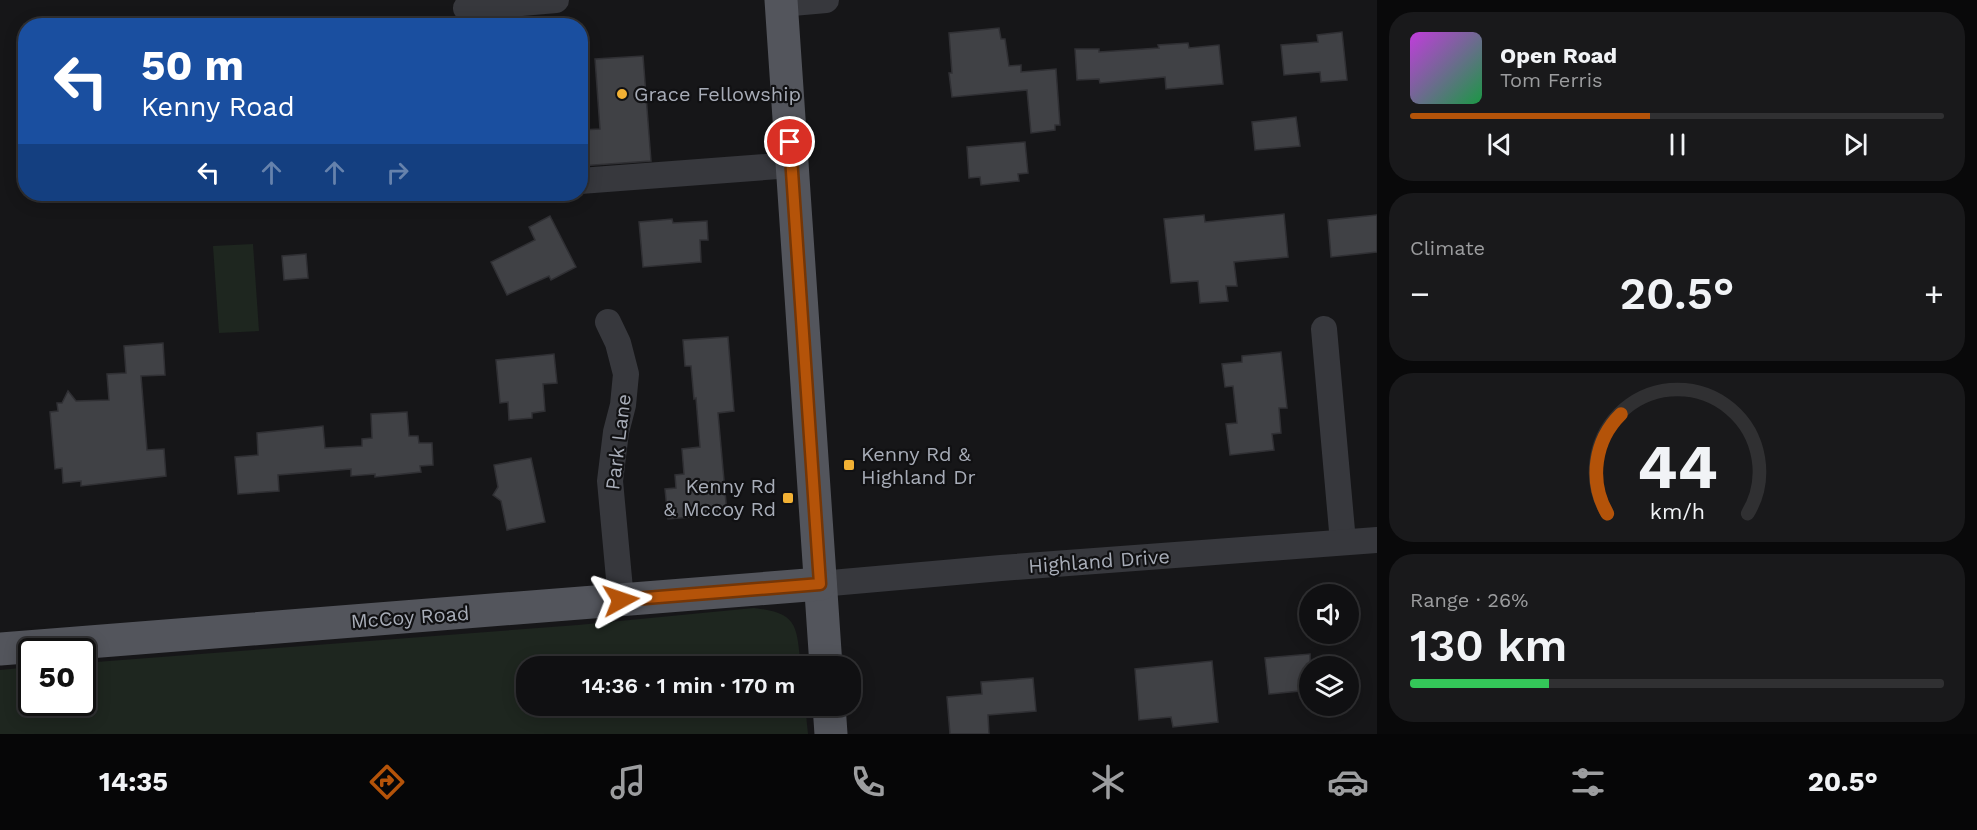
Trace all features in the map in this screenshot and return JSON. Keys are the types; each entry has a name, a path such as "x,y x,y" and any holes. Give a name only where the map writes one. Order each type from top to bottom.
{"main road":[{"path":"781,2 825,656"},
{"name":"McCoy Road","path":"0,649 820,584"},
{"path":"830,716 831,734"}],"street":[{"path":"466,8 556,0"},
{"path":"781,2 826,0"},
{"path":"588,180 792,165"},
{"name":"Park Lane","path":"608,322 618,343 626,374 610,481 621,600"},
{"path":"1324,328 1342,542"},
{"name":"Highland Drive","path":"820,584 1377,540"}],"shaded area":[{"path":"253,244 259,331 219,333 213,246"},
{"path":"754,608 769,610 787,618 792,624 796,631 800,656 516,656 516,716 806,716 808,734 0,734 0,670 18,668 18,716 96,716 96,662 578,625"}],"building":[{"path":"999,28 1001,39 1005,39 1009,66 1021,65 1021,72 1056,69 1060,125 1055,125 1055,130 1031,133 1027,90 952,97 949,73 952,73 949,33"},
{"path":"1342,32 1347,80 1321,82 1320,72 1284,75 1281,45 1318,42 1317,35"},
{"path":"1188,43 1189,48 1219,45 1223,84 1166,89 1165,77 1100,83 1099,79 1077,80 1075,49 1099,49 1099,52 1159,48 1158,45"},
{"name":"Grace Fellowship","path":"643,56 651,161 588,165 588,130 600,129 595,59"},
{"path":"1296,117 1300,146 1255,150 1252,122"},
{"path":"1025,142 1028,173 1018,174 1019,181 981,185 980,177 969,178 967,147"},
{"path":"1284,214 1288,257 1234,262 1237,286 1226,286 1228,301 1200,303 1198,281 1171,283 1164,219 1204,215 1205,222"},
{"path":"1377,215 1377,252 1331,257 1328,220"},
{"path":"550,216 576,267 551,280 549,276 507,295 491,262 535,240 529,227"},
{"path":"672,219 673,223 707,221 708,240 700,240 701,262 643,267 639,222"},
{"path":"306,254 308,278 284,280 282,256"},
{"path":"728,337 734,411 718,413 727,514 668,519 665,489 676,488 675,475 684,474 682,449 700,447 691,366 685,366 683,340"},
{"path":"163,343 165,375 141,376 147,450 164,449 166,476 81,486 81,481 63,483 62,468 55,469 50,412 58,411 57,403 62,403 68,391 76,401 109,400 107,374 126,373 124,346"},
{"path":"1281,352 1287,408 1279,408 1281,433 1272,434 1274,450 1230,455 1226,424 1237,423 1233,386 1225,387 1222,364 1242,362 1242,356"},
{"path":"554,354 557,383 543,384 545,411 532,413 532,418 509,420 508,402 500,403 496,360"},
{"path":"407,412 409,436 418,436 419,443 432,443 433,465 420,466 421,472 375,477 375,474 351,476 351,469 278,475 279,491 238,494 235,457 258,455 257,433 323,426 325,448 362,446 362,439 372,438 371,414"},
{"path":"531,458 545,522 507,530 501,501 493,495 498,487 494,465"},
{"path":"1310,654 1310,656 1299,656 1299,691 1269,694 1265,658"},
{"path":"1212,661 1218,722 1173,727 1171,717 1139,720 1135,669"},
{"path":"1033,678 1036,711 988,715 989,734 950,734 947,697 982,694 981,682"}],"place":[{"name":"Grace Fellowship","path":"622,94"},
{"name":"Kenny Rd & Highland Dr","path":"849,465"},
{"name":"Kenny Rd & Mccoy Rd","path":"788,498"}],"route":[{"path":"621,600 820,584 790,142"}]}
